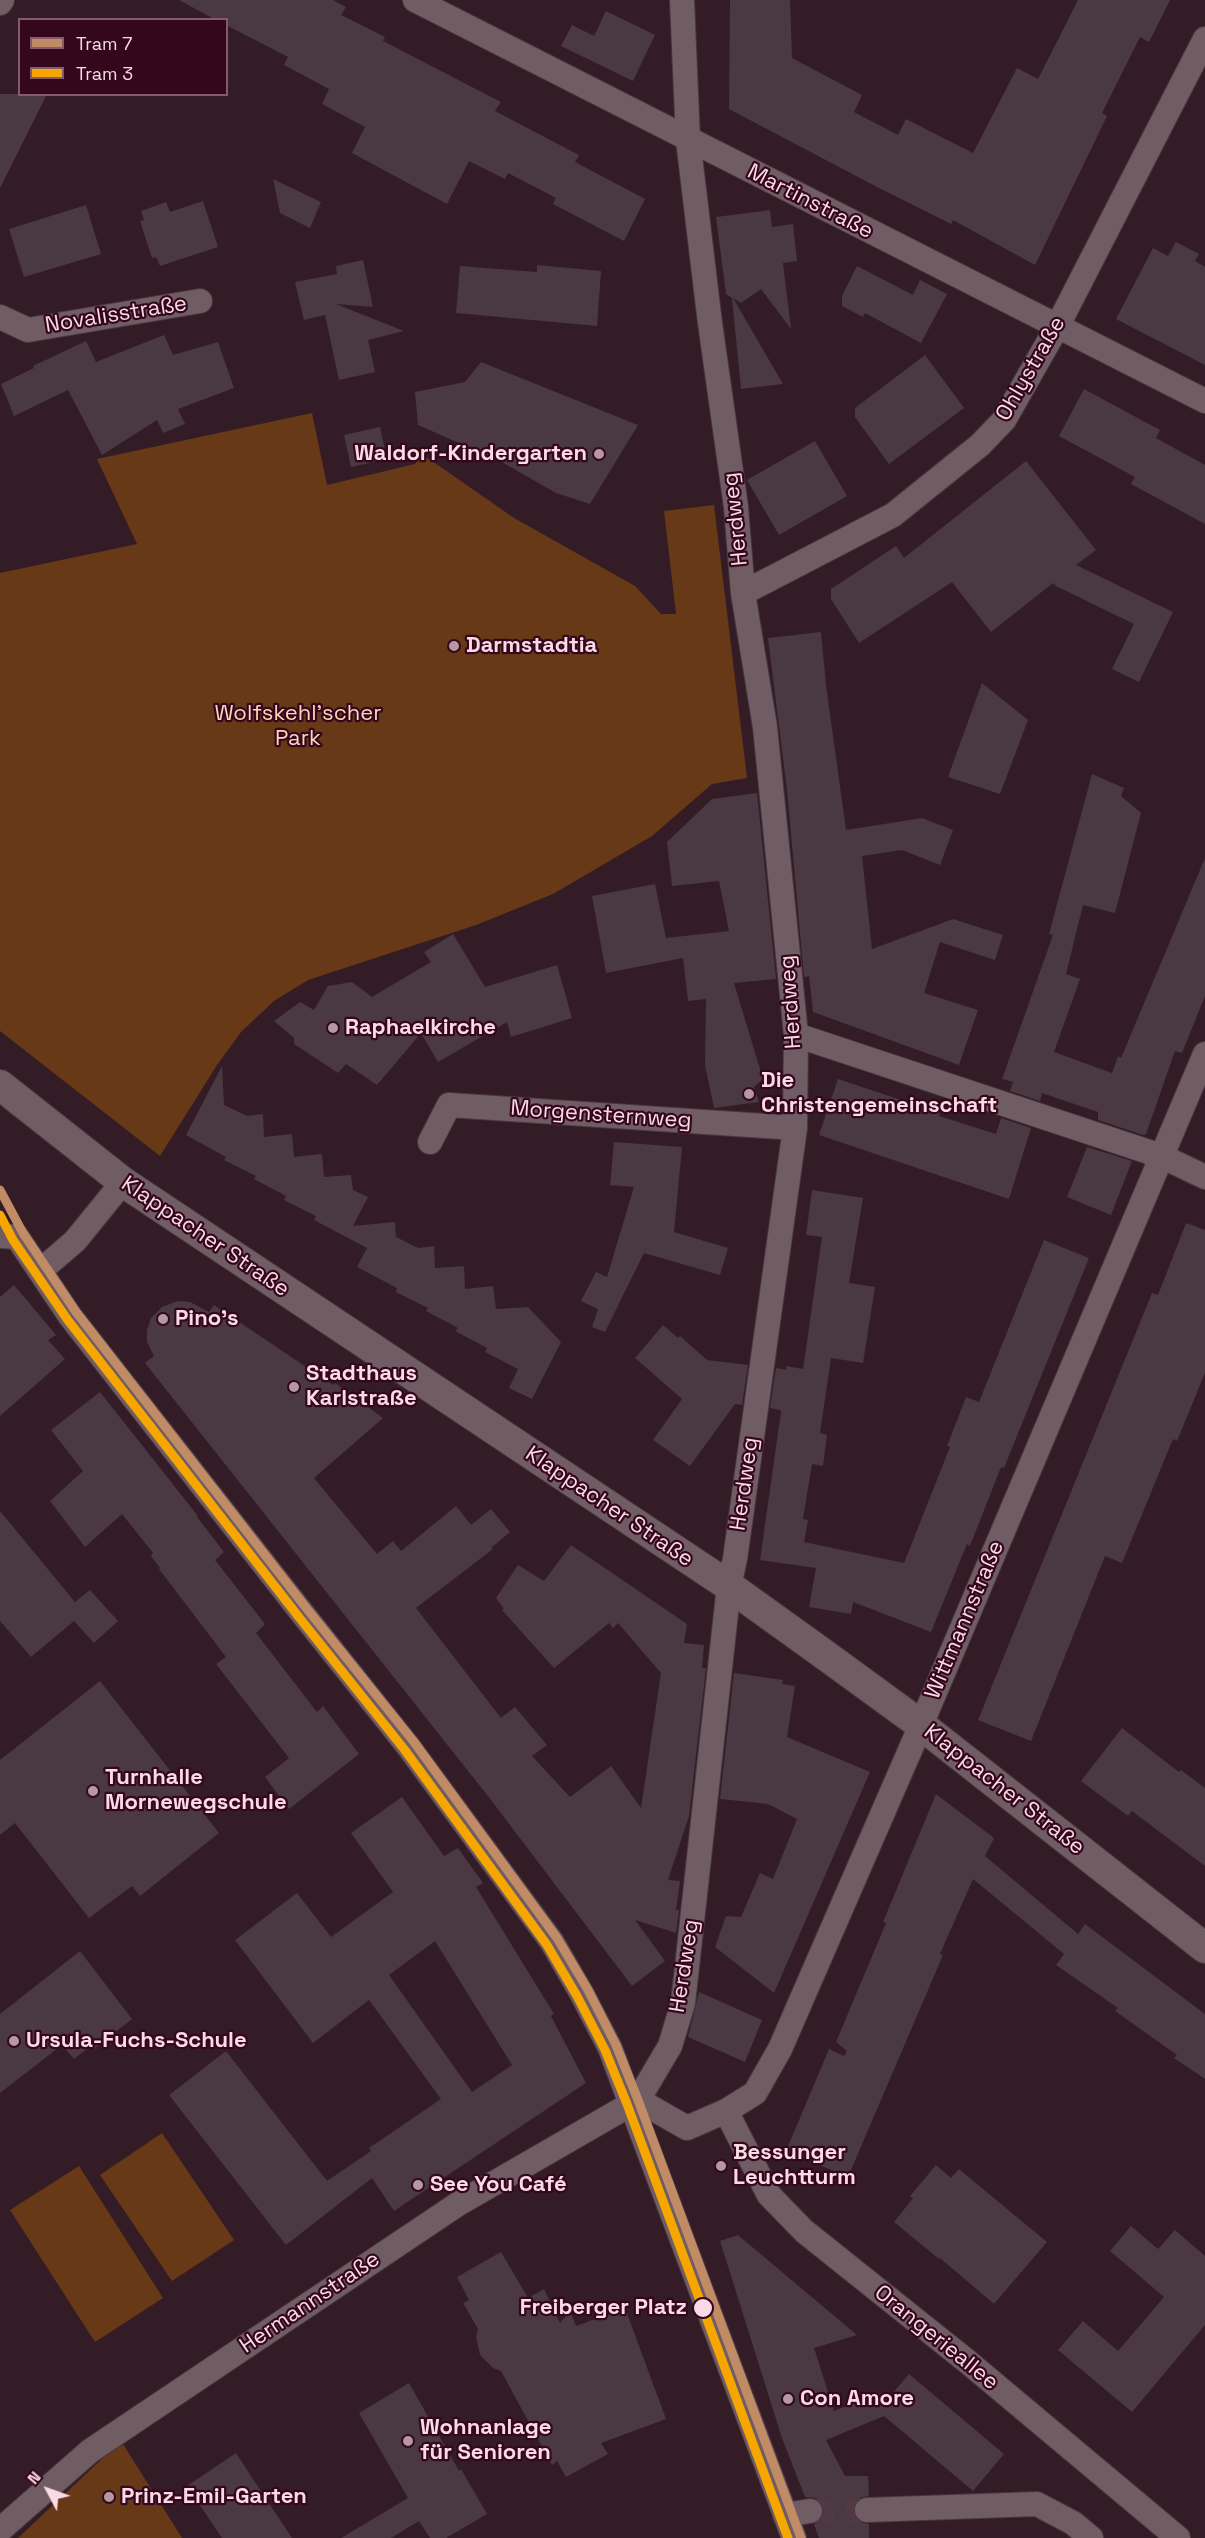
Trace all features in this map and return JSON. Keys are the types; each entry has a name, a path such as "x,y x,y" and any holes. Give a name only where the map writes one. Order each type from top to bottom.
{"street":[{"name":"Martinstraße","path":"415,0 1205,401"},
{"name":"Herdweg","path":"635,2101 670,2046 682,2003 729,1586 735,1559 795,1128 796,1035 765,727 743,593 736,507 710,323 688,140 682,0"},
{"name":"Ohlystraße","path":"743,593 893,515 980,445 1004,420 1057,327 1205,39"},
{"name":"Novalisstraße","path":"0,317 28,330 200,301"},
{"path":"796,1035 1161,1156 1205,1177"},
{"name":"Wittmannstraße","path":"635,2101 687,2128 726,2111 756,2093 780,2049 921,1725 1205,1054"},
{"name":"Klappacher Straße","path":"0,1085 123,1182 729,1586 921,1725 1205,1948"},
{"name":"Morgensternweg","path":"430,1142 449,1105 795,1128"},
{"path":"40,1271 75,1240 123,1182"},
{"path":"8,1237 40,1271 70,1316 408,1746 552,1942 582,1994 635,2101 794,2538"},
{"name":"Hermannstraße","path":"0,2530 90,2451 458,2204 635,2101"},
{"name":"Orangerieallee","path":"726,2111 769,2194 804,2231 968,2362 1178,2538"},
{"path":"867,2510 1037,2504 1073,2523 1091,2538"},
{"path":"785,2514 810,2511"}],"green space":[{"name":"Wolfskehl'scher Park","path":"312,413 327,485 415,464 422,454 514,518 635,586 661,614 676,614 664,511 714,505 747,778 712,784 652,836 553,894 476,925 308,980 274,1001 241,1032 217,1065 160,1156 0,1031 0,573 137,544 97,459"},
{"path":"162,2133 234,2240 172,2281 100,2175"},
{"path":"79,2166 163,2298 95,2342 10,2210"},
{"name":"Prinz-Emil-Garten","path":"123,2444 182,2538 18,2538 105,2456"}],"building":[{"path":"179,0 333,0 346,7 341,15 385,37 383,41 501,102 495,111 579,155 575,162 645,199 624,241 553,204 556,198 508,173 505,179 469,161 447,204 352,153 365,127 322,104 329,89 284,65 288,57 228,26 228,18 212,18"},
{"path":"730,0 790,0 792,58 862,95 854,112 898,135 906,119 973,153 1017,68 1038,79 1078,0 1170,0 1149,42 1140,37 1102,113 1107,116 1035,265 953,220 951,224 729,109"},
{"path":"606,11 655,35 633,81 561,46 572,25 594,36"},
{"path":"0,94 46,96 0,188"},
{"path":"273,179 321,202 310,228 280,213"},
{"path":"203,201 218,247 160,266 156,257 152,258 140,221 144,220 141,211 166,202 170,212"},
{"path":"86,205 101,254 24,277 9,229"},
{"path":"770,210 772,227 793,224 797,261 783,263 791,329 761,289 741,303 733,298 783,384 741,389 732,298 726,294 716,217"},
{"path":"1176,242 1199,254 1195,261 1205,267 1205,365 1116,319 1153,248 1168,256"},
{"path":"363,260 373,307 336,304 404,331 368,340 375,372 339,380 325,315 304,320 295,282 337,274 336,266"},
{"path":"537,265 601,271 597,326 456,313 460,266 537,272"},
{"path":"857,266 913,295 920,280 947,294 921,343 865,313 863,317 842,306 842,296"},
{"path":"164,335 173,355 218,342 234,388 178,409 185,424 163,433 157,420 102,455 68,390 14,416 1,384 34,368 33,366 86,341 96,362"},
{"path":"925,355 964,408 889,464 855,417 855,408"},
{"path":"481,362 638,425 590,504 556,493 500,461 418,425 415,392 465,382"},
{"path":"1084,389 1160,430 1156,438 1205,465 1205,524 1131,484 1135,477 1059,436"},
{"path":"380,427 387,459 351,467 344,435"},
{"path":"815,441 847,496 779,535 747,480"},
{"path":"1026,461 1096,550 1076,565 1173,612 1139,682 1112,669 1134,624 1053,583 991,632 952,582 859,643 831,599 831,589 896,546 904,558"},
{"path":"821,632 846,830 922,818 953,830 940,865 902,850 862,856 872,949 953,919 1003,935 995,960 940,942 924,993 978,1010 959,1065 813,1012 809,976 804,977 787,790 768,638"},
{"path":"982,683 1028,720 1000,794 948,777"},
{"path":"1092,774 1124,788 1121,796 1141,813 1115,913 1083,905 1066,974 1080,979 1054,1052 1112,1073 1118,1056 1121,1058 1205,858 1205,996 1182,1053 1175,1051 1146,1134 1143,1135 1098,1120 1098,1112 1042,1093 1040,1101 1010,1091 1013,1082 1002,1079 1053,935 1049,934"},
{"path":"757,793 776,979 734,983 763,1079 754,1087 759,1102 714,1108 705,1065 706,999 688,1001 683,958 606,973 592,896 655,884 666,938 729,931 719,881 672,886 667,842 712,799"},
{"path":"453,934 485,987 557,965 572,1018 511,1037 507,1022 438,1062 421,1033 377,1085 346,1064 338,1073 294,1044 294,1038 274,1021 300,1002 314,1010 328,986 352,982 372,997 431,962 424,952"},
{"path":"222,1066 224,1105 247,1116 263,1114 264,1137 292,1134 294,1157 322,1154 324,1177 351,1175 353,1190 368,1197 353,1226 395,1222 396,1237 418,1248 434,1246 435,1268 464,1266 465,1289 493,1286 496,1309 528,1307 561,1342 532,1399 509,1388 518,1369 485,1352 487,1348 455,1331 458,1328 426,1311 428,1308 396,1292 397,1288 357,1267 367,1248 314,1220 316,1216 284,1200 286,1196 254,1179 256,1176 224,1160 226,1157 186,1135"},
{"path":"838,1079 996,1134 1001,1118 1031,1128 1009,1199 819,1135"},
{"path":"614,1142 682,1147 674,1232 728,1248 720,1275 644,1253 605,1332 592,1327 598,1309 581,1301 596,1272 607,1277 634,1187 610,1185"},
{"path":"1087,1147 1132,1161 1111,1215 1067,1197"},
{"path":"812,1190 863,1198 849,1283 875,1287 863,1363 831,1358 820,1433 827,1435 823,1466 812,1464 803,1519 808,1520 804,1542 904,1563 950,1447 947,1446 966,1397 979,1402 1044,1240 1089,1258 1004,1468 1001,1467 970,1546 967,1544 931,1632 853,1602 851,1614 809,1607 816,1568 760,1560 781,1412 770,1408 776,1368 786,1370 786,1366 803,1369 822,1237 806,1235"},
{"path":"1186,1223 1205,1230 1205,1373 1177,1441 1173,1439 1122,1563 1105,1556 1031,1741 978,1720 1152,1293 1158,1295"},
{"path":"14,1285 56,1335 48,1340 65,1359 0,1416 0,1297"},
{"path":"177,1301 190,1302 209,1312 214,1305 333,1385 335,1383 383,1418 314,1478 377,1554 393,1541 401,1551 456,1506 471,1525 491,1509 510,1532 491,1548 493,1549 416,1608 501,1718 515,1707 547,1745 532,1756 570,1797 611,1766 641,1808 661,1673 618,1623 613,1628 609,1623 554,1668 502,1610 504,1609 496,1598 518,1565 544,1581 571,1545 687,1624 684,1643 704,1645 702,1668 706,1668 689,1816 668,1880 680,1881 676,1933 635,1920 665,1961 632,1986 491,1800 145,1363 154,1356 147,1342 147,1330 151,1318 162,1307"},
{"path":"663,1325 678,1338 680,1336 707,1360 748,1365 742,1405 735,1404 690,1466 653,1440 682,1399 635,1358"},
{"path":"100,1392 224,1552 215,1560 265,1624 256,1633 317,1712 323,1706 359,1754 289,1809 265,1777 289,1758 216,1664 226,1657 159,1569 151,1556 153,1553 122,1514 85,1547 50,1501 83,1471 51,1430"},
{"path":"0,1511 75,1602 90,1590 118,1621 94,1643 74,1621 31,1657 0,1621"},
{"path":"734,1673 783,1680 782,1684 795,1686 787,1737 870,1772 774,1993 715,1947 726,1916 741,1917 760,1873 773,1879 797,1819 768,1804 720,1799"},
{"name":"Turnhalle Mornewegschule","path":"100,1681 219,1833 140,1896 132,1886 89,1918 15,1823 0,1835 0,1760"},
{"path":"1122,1728 1179,1772 1181,1770 1205,1788 1205,1866 1132,1811 1128,1816 1081,1781"},
{"path":"936,1794 994,1838 985,1856 1078,1934 1085,1924 1205,2014 1205,2079 1174,2058 1177,2055 1115,2011 1118,2008 1056,1965 1064,1954 973,1879 848,2177 786,2151 829,2049 844,2056 847,2051 836,2042 886,1923 883,1922"},
{"path":"402,1797 444,1856 458,1848 483,1883 476,1887 554,2014 551,2016 586,2083 394,2211 372,2178 286,2245 169,2095 226,2051 327,2181 371,2151 369,2148 441,2099 369,2000 313,2043 235,1940 297,1893 331,1937 393,1892 351,1833","holes":["435,1941 512,2065 472,2092 389,1975"]},
{"path":"80,1951 132,2019 94,2049 91,2046 74,2059 62,2045 0,2093 0,2014"},
{"path":"699,1992 762,2020 745,2062 688,2037"},
{"path":"936,2165 951,2178 959,2169 1047,2242 994,2304 894,2222 913,2198 910,2196"},
{"path":"1131,2226 1158,2249 1175,2230 1205,2256 1205,2325 1132,2412 1058,2350 1083,2321 1118,2351 1164,2297 1110,2251"},
{"path":"738,2235 857,2335 814,2348 834,2411 883,2392 887,2400 909,2374 1004,2454 973,2491 884,2416 826,2440 845,2476 868,2476 869,2496 859,2498 853,2510 860,2522 869,2524 869,2538 819,2538 814,2524 823,2517 824,2508 816,2498 805,2497 782,2438 720,2241"},
{"path":"501,2252 528,2298 544,2289 560,2323 570,2311 576,2326 625,2308 666,2419 601,2443 608,2454 566,2477 557,2461 552,2465 501,2371 493,2368 480,2355 476,2337 478,2329 463,2303 469,2300 457,2277"},
{"name":"Wohnanlage für Senioren","path":"409,2383 459,2471 461,2469 487,2514 446,2538 430,2538 419,2521 391,2538 341,2538 408,2498 359,2413"},
{"path":"236,2453 292,2538 222,2538 187,2486"}],"tunnel":[{"path":"810,2511 867,2510"}],"tram line":[{"name":"7","path":"0,1190 23,1233 76,1312 307,1609 414,1742 557,1938 588,1990 616,2045 638,2100 801,2538"},
{"name":"3","path":"0,1215 13,1240 67,1319 404,1749 547,1945 605,2050 627,2104 788,2538"}],"place":[{"name":"Waldorf-Kindergarten","path":"599,454"},
{"name":"Darmstadtia","path":"454,646"},
{"name":"Raphaelkirche","path":"333,1028"},
{"name":"Die Christengemeinschaft","path":"749,1094"},
{"name":"Pino's","path":"163,1319"},
{"name":"Stadthaus Karlstraße","path":"294,1387"},
{"name":"Turnhalle Mornewegschule","path":"93,1791"},
{"name":"Ursula-Fuchs-Schule","path":"14,2041"},
{"name":"Bessunger Leuchtturm","path":"721,2166"},
{"name":"See You Café","path":"418,2185"},
{"name":"Freiberger Platz","path":"703,2308"},
{"name":"Con Amore","path":"788,2399"},
{"name":"Wohnanlage für Senioren","path":"408,2441"},
{"name":"Prinz-Emil-Garten","path":"109,2497"}]}
